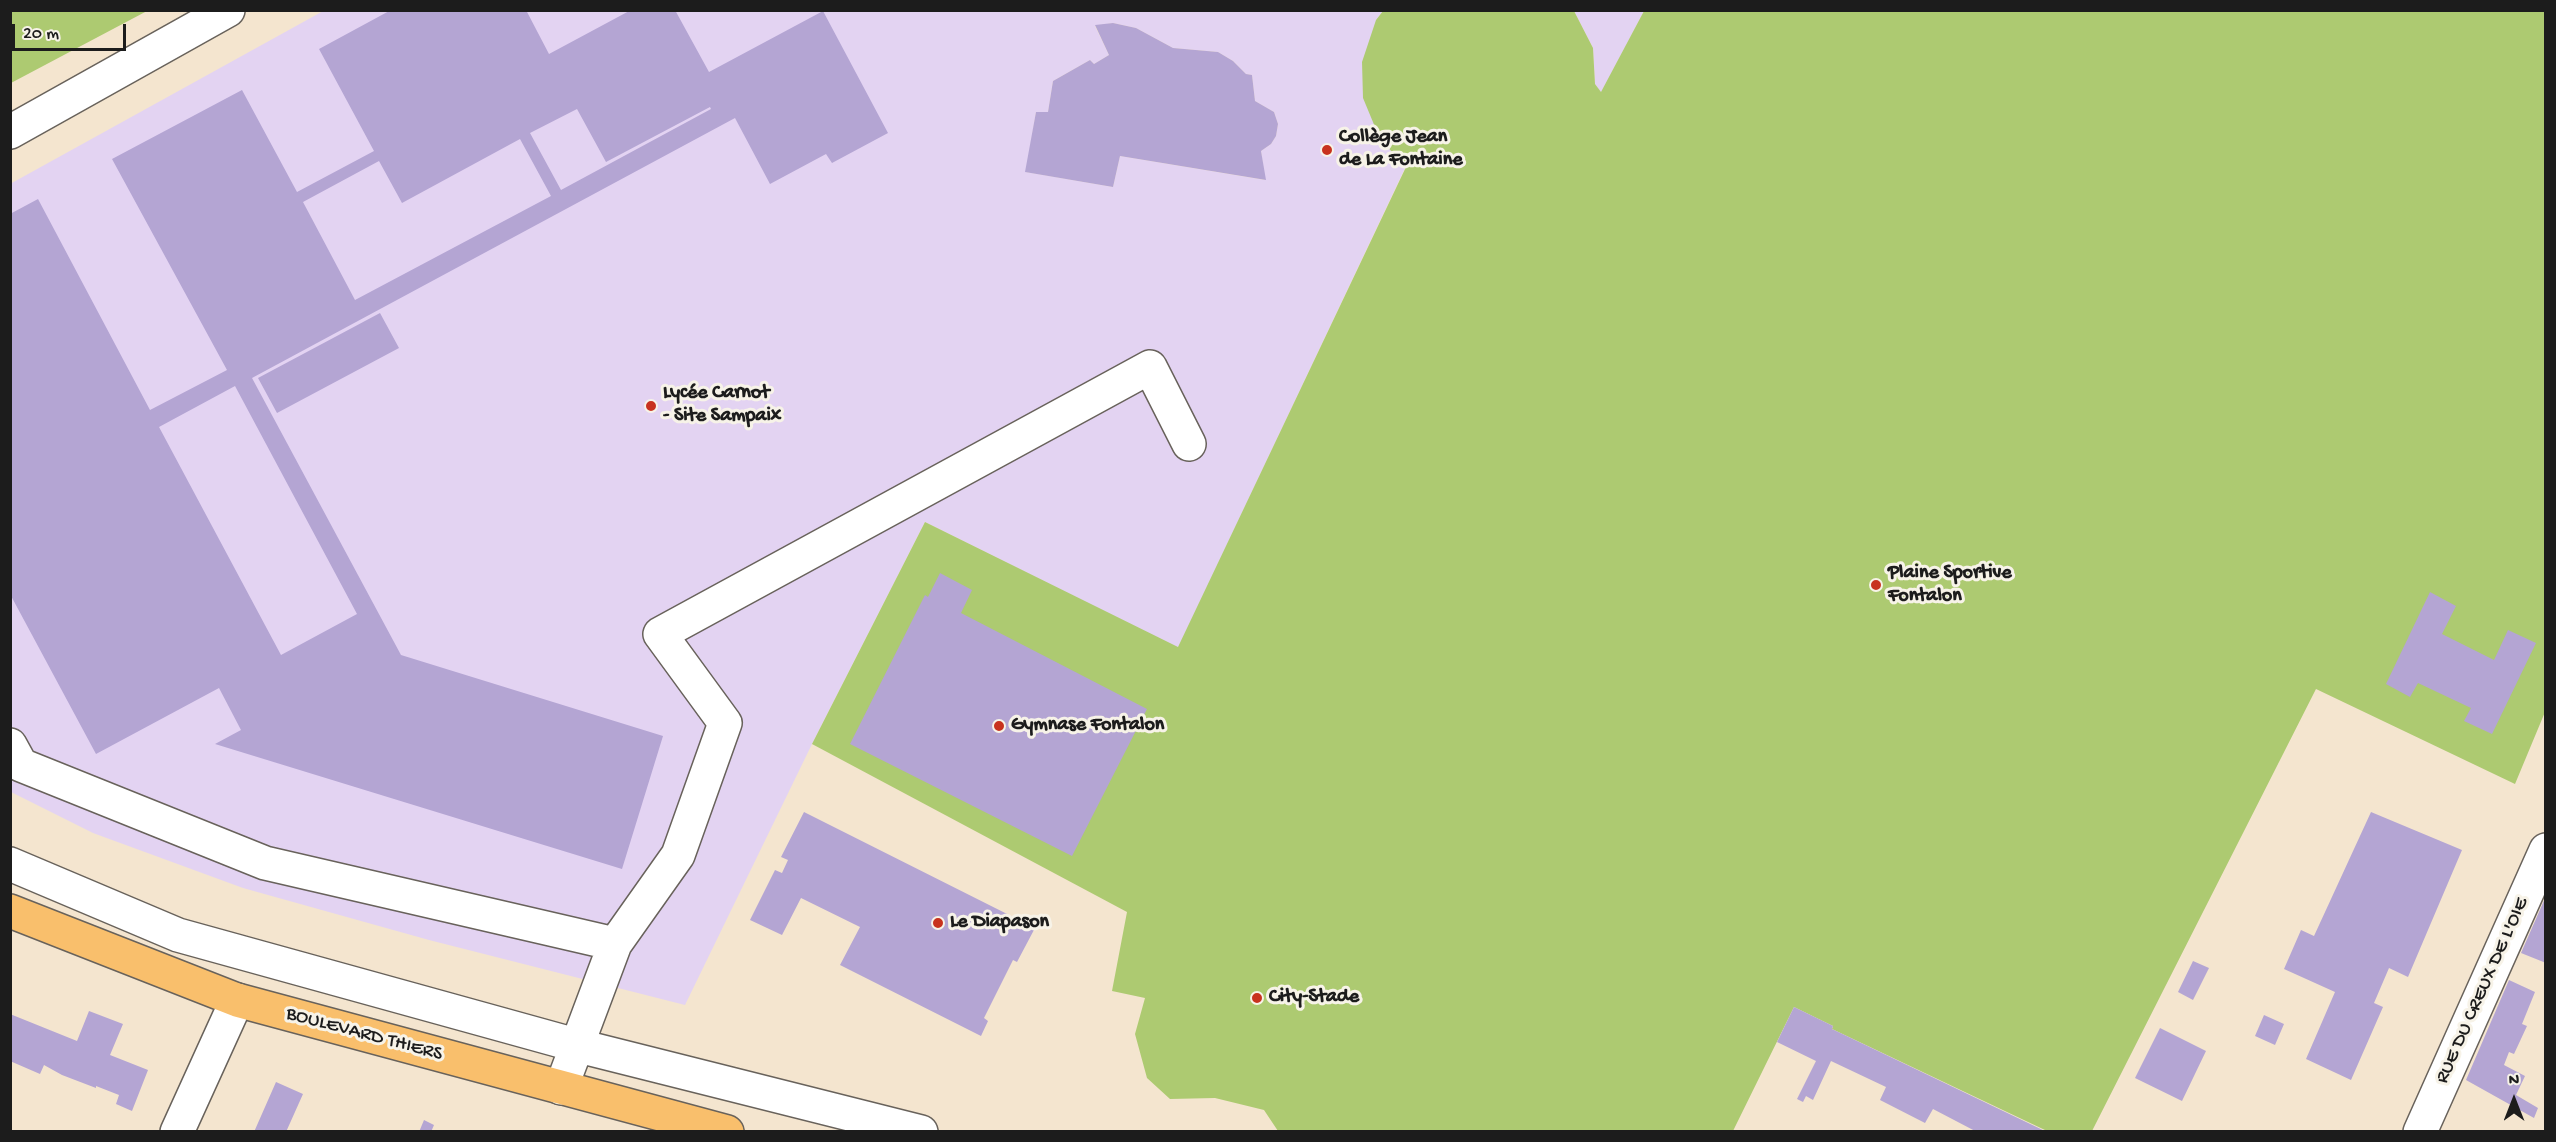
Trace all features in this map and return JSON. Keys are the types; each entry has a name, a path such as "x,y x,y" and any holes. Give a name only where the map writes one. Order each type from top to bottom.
{"main road":[{"name":"BOULEVARD THIERS","path":"10,911 237,1000 727,1131"}],"street":[{"path":"10,132 228,10"},
{"path":"561,1088 579,1046 615,944 678,855 725,723 660,634 1150,367 1189,444"},
{"path":"10,745 21,765 265,863 615,944"},
{"name":"RUE DU CREUX DE L'OIE","path":"2420,1131 2546,850"},
{"path":"10,864 178,935 579,1046 921,1131"},
{"path":"177,1131 237,1000"}],"shaded area":[{"name":"Lycée Carnot - Site Sampaix","path":"325,10 1383,11 1376,20 1380,139 1406,166 1178,648 925,522 812,744 685,1005 429,940 243,888 93,833 11,792 10,184","holes":["1113,23 1136,28 1173,48 1218,52 1233,61 1246,74 1252,75 1255,101 1274,112 1278,124 1276,136 1271,144 1261,151 1265,180 1120,156 1113,187 1026,172 1036,112 1048,112 1053,81 1090,60 1094,64 1109,55 1095,26"]},
{"path":"1574,11 1644,11 1601,93 1595,84 1593,48"}],"green space":[{"path":"11,10 147,10 147,11 11,83"},
{"name":"Plaine Sportive Fontalon","path":"1383,11 1574,11 1593,48 1595,84 1601,92 1644,11 2545,11 2545,712 2515,784 2316,689 2092,1131 2047,1131 1832,1029 1833,1026 1794,1007 1733,1131 1278,1131 1264,1110 1215,1098 1170,1099 1147,1078 1135,1034 1145,998 1112,991 1127,912 812,744 925,522 1178,647 1406,167 1380,139 1363,98 1362,62 1376,20"}],"building":[{"path":"391,10 526,10 549,54 631,10 675,10 709,72 823,11 888,133 832,163 826,154 770,184 735,118 252,378 401,655 663,736 622,869 215,744 241,730 219,688 96,754 10,594 10,214 38,199 150,410 227,370 112,159 242,90 297,192 374,151 319,49","holes":["710,107 711,109 561,190 530,133 577,109 606,162","520,139 551,196 355,300 303,202 379,161 402,203","235,386 357,614 281,655 159,427"]},
{"path":"1113,23 1136,28 1173,48 1218,52 1233,61 1246,74 1252,75 1255,101 1274,112 1278,124 1276,136 1271,144 1261,151 1266,180 1120,156 1113,187 1025,172 1036,112 1048,112 1053,81 1090,60 1094,64 1109,55 1095,25"},
{"path":"380,313 399,348 277,413 258,378"},
{"name":"Gymnase Fontalon","path":"940,573 972,590 961,613 1147,709 1072,856 850,744 925,595 928,597"},
{"path":"2430,592 2456,606 2442,634 2494,660 2508,630 2536,643 2492,734 2464,721 2471,708 2418,683 2410,697 2386,684"},
{"name":"Le Diapason","path":"804,812 1035,928 1017,962 1013,960 984,1018 988,1021 981,1036 840,965 860,927 801,898 782,935 750,920 775,870 782,873 788,860 781,857"},
{"path":"2371,812 2462,850 2408,977 2389,968 2374,1003 2383,1007 2351,1080 2306,1059 2335,992 2284,969 2301,930 2314,936"},
{"path":"2546,896 2546,963 2521,953"},
{"path":"2193,961 2209,968 2193,1000 2178,992"},
{"path":"2509,980 2535,992 2522,1024 2527,1026 2514,1054 2509,1052 2504,1065 2525,1076 2516,1095 2538,1108 2534,1118 2466,1080"},
{"path":"1794,1007 1833,1026 1832,1029 2047,1132 1977,1132 1933,1109 1925,1123 1880,1100 1886,1087 1831,1061 1813,1100 1806,1096 1803,1102 1797,1099 1816,1061 1777,1042"},
{"path":"89,1011 123,1024 110,1055 148,1070 132,1111 116,1104 119,1095 62,1075 44,1065 40,1074 10,1061 10,1014 77,1041"},
{"path":"2264,1015 2284,1024 2275,1045 2255,1036"},
{"path":"2160,1028 2206,1051 2182,1101 2135,1078"},
{"path":"276,1082 303,1094 286,1132 254,1132"},
{"path":"424,1120 434,1125 431,1132 419,1132"}],"place":[{"name":"Collège Jean de La Fontaine","path":"1327,150"},
{"name":"Lycée Carnot - Site Sampaix","path":"651,406"},
{"name":"Plaine Sportive Fontalon","path":"1876,585"},
{"name":"Gymnase Fontalon","path":"999,726"},
{"name":"Le Diapason","path":"938,923"},
{"name":"City-Stade","path":"1257,998"}]}
